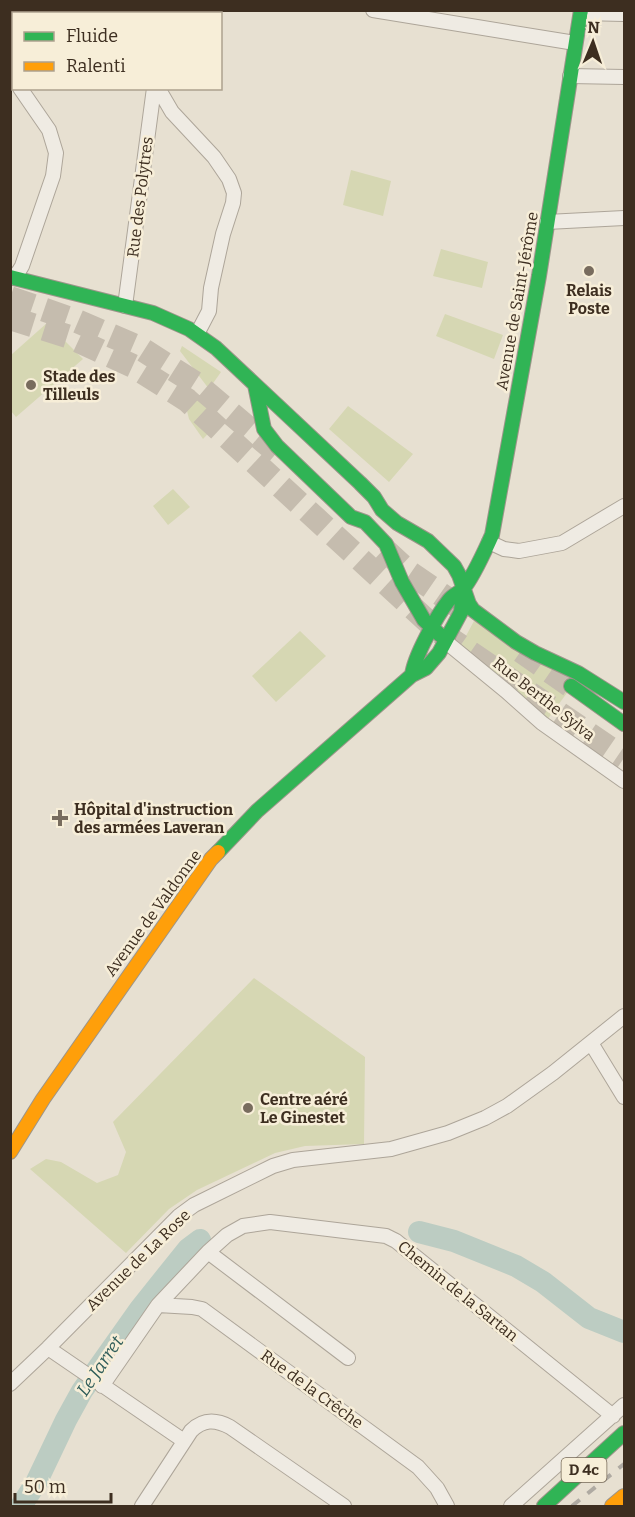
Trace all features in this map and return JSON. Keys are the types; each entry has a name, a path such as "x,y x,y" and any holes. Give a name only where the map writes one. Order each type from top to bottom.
{"main road":[{"name":"Avenue de Saint-Jérôme","path":"463,589 489,542 496,518 581,12"},
{"name":"Rue Berthe Sylva","path":"12,278 125,306 169,320 197,334 233,363 360,483 389,517 437,549 454,566 473,610 516,642 578,673 624,702"},
{"path":"255,385 264,429 277,446 351,517 365,522 386,544 402,582 424,620 445,641"},
{"name":"Avenue de Valdonne","path":"412,675 413,667 432,627 450,598 463,589"},
{"name":"Avenue de Valdonne","path":"10,1152 43,1098 211,859 256,811 412,675 426,668 439,653 461,612 463,589"},
{"path":"624,714 594,695 571,686 624,724"},
{"name":"D 4c","path":"544,1506 624,1433"},
{"name":"D 4c","path":"612,1506 624,1496"}],"street":[{"path":"373,10 575,43"},
{"path":"581,12 624,14"},
{"path":"570,76 624,77"},
{"path":"12,278 22,266 53,176 56,153 49,130 21,90"},
{"name":"Rue des Polytres","path":"125,306 156,90"},
{"path":"157,90 172,112 214,157 229,179 234,193 211,288 209,311 197,334"},
{"path":"547,222 624,218"},
{"path":"489,542 504,549 519,551 562,543 624,506"},
{"name":"Rue Berthe Sylva","path":"445,641 542,723 624,781"},
{"name":"Avenue de La Rose","path":"10,1384 154,1240 194,1205 273,1166 293,1160 391,1149 448,1133 485,1118 507,1106 552,1073 624,1016"},
{"path":"591,1042 624,1097"},
{"name":"Chemin de la Sartan","path":"98,1383 158,1305 208,1252 227,1235 243,1226 270,1222 386,1236 396,1241 613,1416"},
{"path":"208,1252 348,1358"},
{"name":"Rue de la Crêche","path":"158,1305 192,1306 202,1309 418,1467 437,1488 447,1506"},
{"path":"48,1348 184,1441"},
{"path":"511,1506 624,1405"},
{"path":"148,1504 184,1441 197,1425 206,1421 222,1422 344,1506"}],"green space":[{"path":"351,170 391,181 383,216 343,205"},
{"path":"441,249 488,262 482,288 433,276"},
{"path":"445,314 503,335 494,359 436,336"},
{"name":"Stade des Tilleuls","path":"47,323 83,359 16,417 11,411 11,355"},
{"path":"182,346 221,372 209,389 180,351"},
{"path":"180,383 221,420 203,439 189,419"},
{"path":"348,406 413,454 389,482 329,429"},
{"path":"173,489 190,507 168,525 153,506"},
{"path":"474,621 578,678 547,720 519,693 460,647"},
{"path":"300,631 326,656 276,702 252,676"},
{"path":"254,978 365,1057 364,1144 305,1146 275,1153 197,1190 169,1209 126,1253 30,1169 46,1159 61,1162 97,1183 118,1175 126,1152 113,1122"}],"waterway":[{"name":"Le Jarret","path":"419,1232 454,1241 516,1266 543,1282 589,1318 624,1332"},
{"name":"Le Jarret","path":"21,1506 36,1483 82,1391 140,1309 188,1249 200,1240"}],"tunnel":[{"path":"10,298 77,321 140,348 195,383 280,455"},
{"path":"10,318 70,337 133,366 187,400 437,630 624,758"},
{"path":"384,549 410,573 468,613"},
{"path":"521,651 571,686"}],"railway":[{"path":"572,1506 624,1464"}],"traffic: fast":[{"path":"412,675 421,647 449,600 467,584 492,535 539,276 581,10"},
{"path":"10,277 153,313 189,329 216,348 360,483 374,497 382,510 397,523 428,541 454,566 473,610 516,642 578,673 624,702"},
{"path":"255,385 264,429 277,446 351,517 365,522 386,544 402,582 424,620 440,635"},
{"path":"218,852 257,811 412,675 426,668 439,653 461,612 463,589"},
{"path":"571,686 624,724"},
{"path":"544,1506 624,1433"}],"traffic: slow":[{"path":"10,1152 43,1099 218,852"},
{"path":"612,1506 624,1496"}],"place":[{"name":"Relais Poste","path":"589,271"},
{"name":"Stade des Tilleuls","path":"31,385"},
{"name":"Hôpital d'instruction des armées Laveran","path":"60,818"},
{"name":"Centre aéré Le Ginestet","path":"248,1108"}]}
